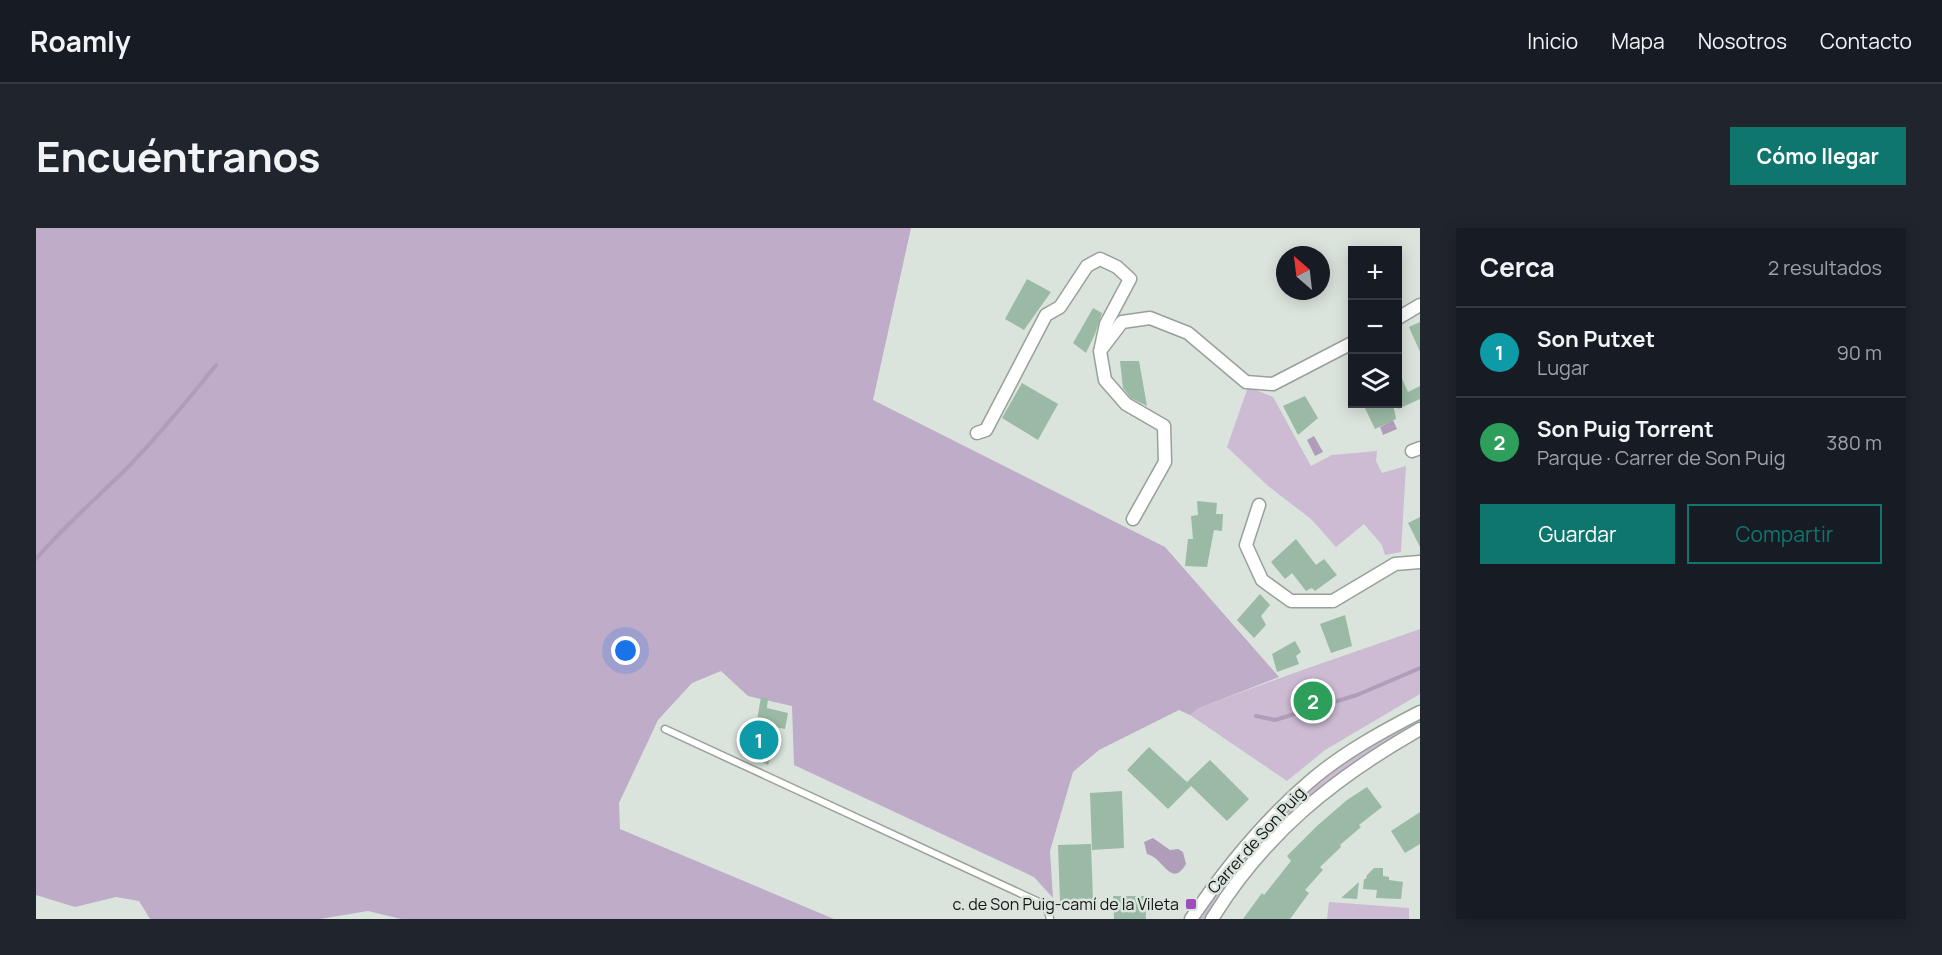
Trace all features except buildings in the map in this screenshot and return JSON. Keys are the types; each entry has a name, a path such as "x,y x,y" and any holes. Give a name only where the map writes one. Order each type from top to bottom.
{"street":[{"path":"977,433 986,430 1046,315 1060,307 1087,266 1100,258 1116,267 1130,279 1106,324 1101,351 1105,380 1126,404 1164,426 1165,462 1132,519"},
{"path":"1402,316 1420,305"},
{"path":"1101,351 1122,322 1150,318 1188,333 1246,382 1273,384 1348,346"},
{"path":"1259,506 1245,545 1262,580 1291,602 1333,601 1395,564 1420,562"},
{"name":"Carrer de Son Puig","path":"1191,919 1215,882 1285,804 1309,782 1376,736 1420,712"},
{"name":"Carrer de Son Puig","path":"1212,919 1228,892 1269,842 1302,811 1376,754 1420,729"}],"lane":[{"path":"666,729 1039,902 1048,911 1050,919"}],"shaded area":[{"path":"36,228 911,228 873,400 1165,547 1279,677 1199,708 1190,715 1179,710 1099,750 1073,772 1050,851 1053,898 1034,877 794,765 792,706 748,696 721,671 692,683 658,720 619,803 620,829 834,919 401,919 368,911 320,919 150,919 139,901 116,897 75,907 36,895"},
{"path":"1248,387 1273,397 1311,466 1332,455 1377,451 1376,461 1382,473 1406,466 1401,552 1385,555 1382,545 1364,524 1336,547 1311,519 1268,486 1227,447"},
{"path":"1393,420 1397,429 1383,435 1380,427"},
{"path":"1314,436 1323,452 1315,456 1307,440"},
{"path":"1420,629 1420,694 1325,750 1287,781 1190,715 1199,708"},
{"path":"1420,717 1420,722 1357,761 1300,807 1273,832 1225,888 1204,919 1198,919 1227,877 1295,803 1344,763"},
{"path":"1153,838 1170,850 1178,849 1183,852 1186,864 1181,871 1176,874 1172,873 1147,854 1144,842"},
{"path":"1329,902 1409,908 1409,919 1327,919"}],"waterway":[{"path":"36,559 140,455 216,365"},
{"path":"1256,716 1275,720 1357,695 1420,668"}],"place":[{"name":"Son Puig Torrent","path":"1313,701"},
{"name":"Son Putxet","path":"759,740"},
{"name":"c. de Son Puig-camí de la Vileta","path":"1191,904"}]}
